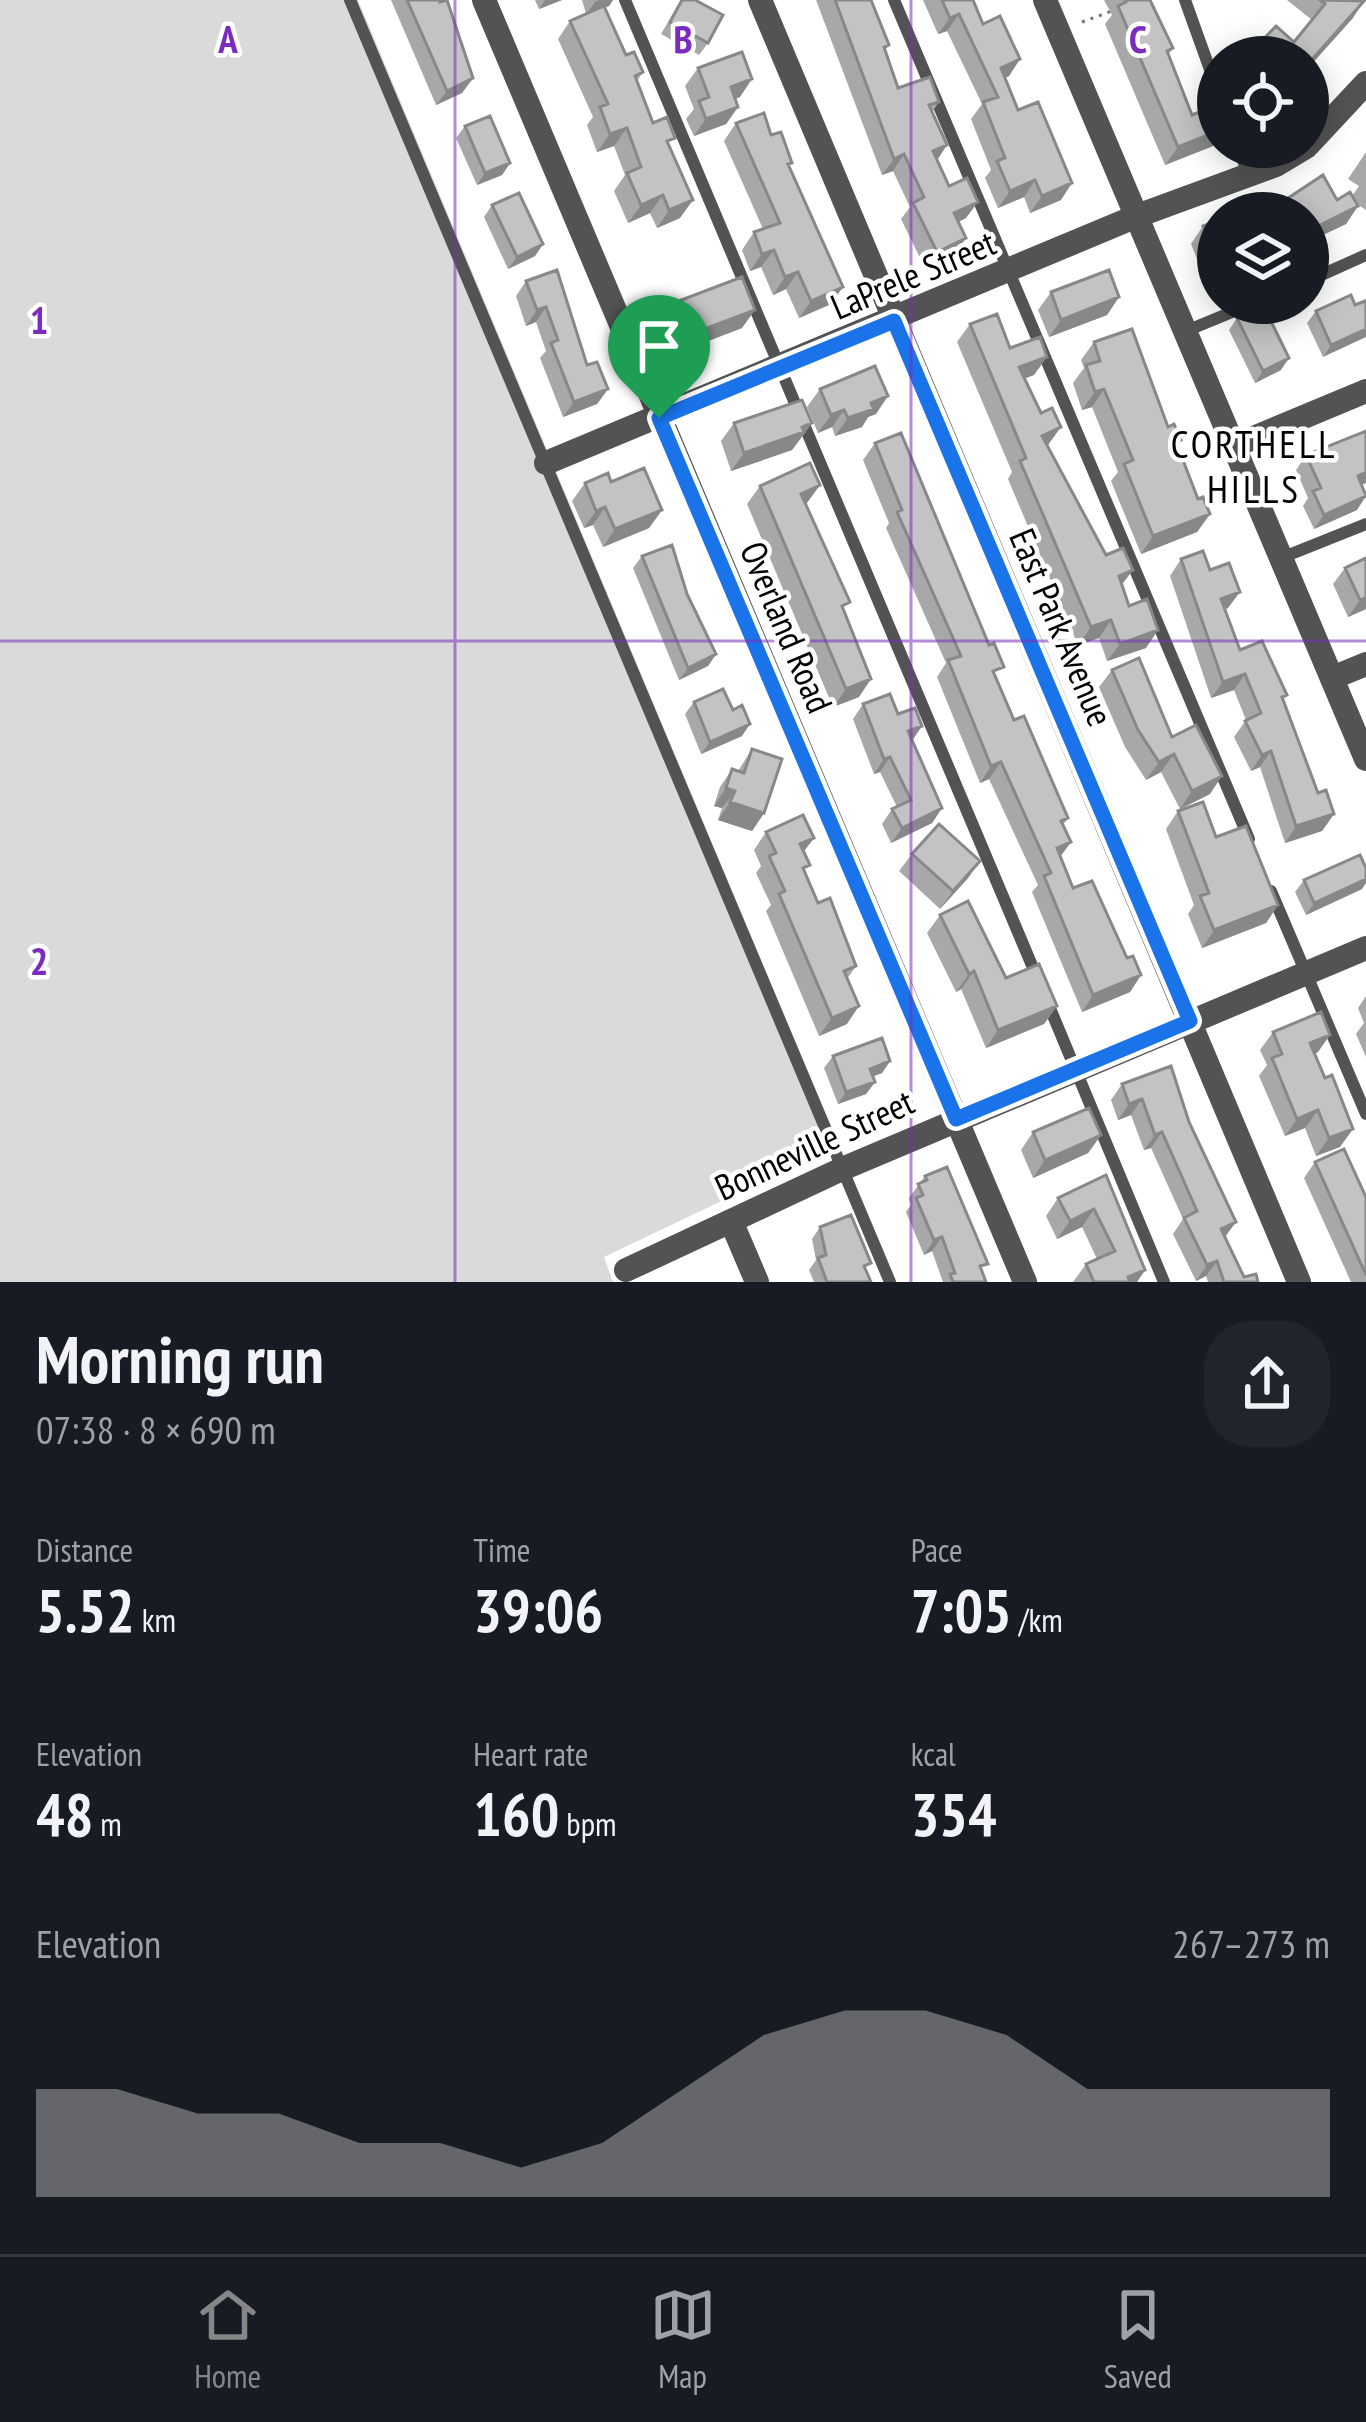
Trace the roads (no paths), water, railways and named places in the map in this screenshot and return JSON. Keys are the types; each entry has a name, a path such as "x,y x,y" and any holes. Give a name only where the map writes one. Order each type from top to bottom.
{"street":[{"name":"Overland Road","path":"484,0 1025,1282"},
{"name":"East Park Avenue","path":"760,0 1299,1282"},
{"path":"1045,0 1366,759"},
{"name":"LaPrele Street","path":"1329,123 1366,83"},
{"name":"LaPrele Street","path":"546,463 1137,216 1264,168"},
{"path":"1234,446 1366,391"},
{"path":"1332,678 1366,664"},
{"name":"Bonneville Street","path":"626,1270 842,1168 1366,948"},
{"path":"731,1221 757,1282"}],"lane":[{"path":"350,0 890,1282"},
{"path":"625,0 1164,1282"},
{"path":"895,0 1252,845"},
{"path":"1185,0 1198,36"},
{"path":"1245,168 1248,176"},
{"path":"1329,272 1366,255"},
{"path":"1186,331 1203,324"},
{"path":"1281,558 1366,524"},
{"path":"1261,867 1366,1114"}],"district":[{"name":"CORTHELL HILLS","path":"1254,466"}]}
